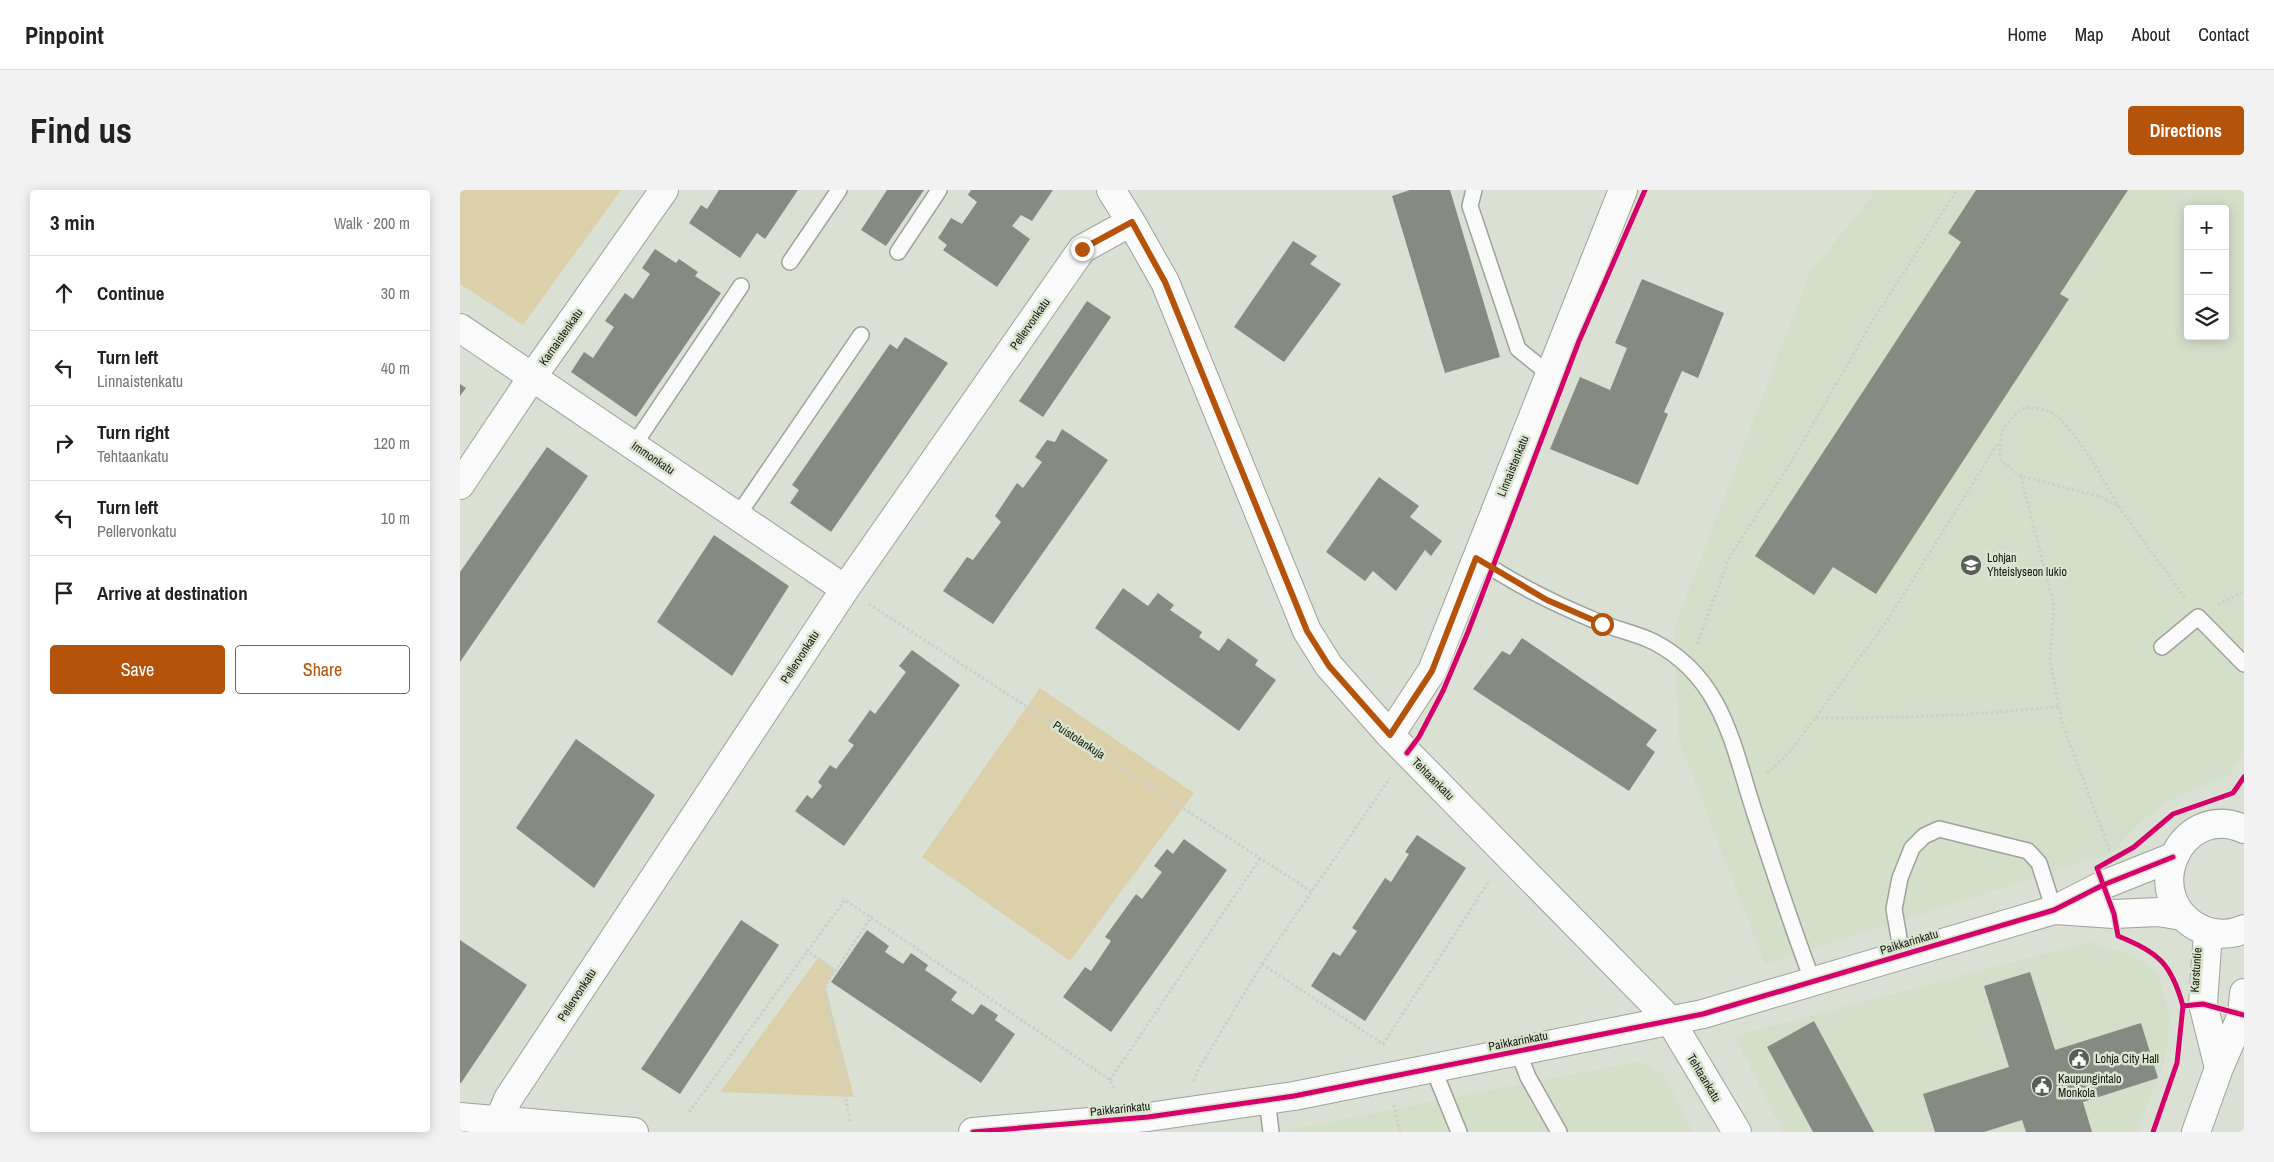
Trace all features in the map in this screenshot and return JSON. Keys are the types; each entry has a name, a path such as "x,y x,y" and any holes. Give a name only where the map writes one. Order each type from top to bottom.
{"street":[{"name":"Karnaistenkatu","path":"460,485 533,376 664,190"},
{"name":"Tehtaankatu","path":"1111,190 1132,222 1165,282 1307,631 1329,666 1399,744 1670,1020 1736,1132"},
{"name":"Linnaistenkatu","path":"1399,744 1432,671 1623,190"},
{"name":"Pellervonkatu","path":"499,1120 508,1099 845,589 1082,249 1132,222"},
{"name":"Immonkatu","path":"460,328 845,589"},
{"path":"2237,821 2207,826 2193,833 2181,844 2173,857 2169,872 2169,887 2173,902 2182,916 2194,926 2208,932 2224,934 2244,929"},
{"name":"Paikkarinkatu","path":"974,1132 1147,1124 1703,1014 2054,910 2103,884 2173,857"},
{"name":"Paikkarinkatu","path":"2054,910 2114,914 2158,912 2182,916"},
{"name":"Karstuntie","path":"2208,932 2203,1004 2219,1068"},
{"path":"2196,1132 2219,1068 2242,1015 2244,993"},
{"path":"460,1117 634,1132"}],"lane":[{"path":"790,262 839,190"},
{"path":"898,252 939,190"},
{"path":"1474,190 1470,206 1518,349 1549,374"},
{"path":"634,445 741,286"},
{"path":"738,515 861,335"},
{"path":"1476,558 1547,600 1602,624 1654,642 1688,664 1718,704 1733,739 1748,790 1812,982"},
{"path":"2162,647 2198,617 2244,664"},
{"path":"1902,955 1894,909 1900,878 1912,848 1924,836 1939,829 2028,851 2039,863 2054,910"},
{"path":"1518,1051 1528,1077 1559,1132"},
{"path":"1433,1068 1459,1132"},
{"path":"1268,1099 1271,1132"}],"path":[{"path":"1688,664 1708,618 1730,556 1790,464 1872,322 1957,190"},
{"path":"1748,790 1790,753 1886,621 1998,443 2007,421 2025,408 2050,411 2062,421 2198,617"},
{"path":"1998,443 2001,461 2021,476 2101,497 2120,507"},
{"path":"2021,476 2054,606 2050,660 2062,723 2113,859 2097,868 2103,884"},
{"path":"1815,718 1897,718 1993,714 2059,706"},
{"path":"1192,1087 1197,1072 1262,964 1312,892 1399,744"},
{"path":"1262,964 1383,1044 1507,854"},
{"path":"1110,1080 1261,858"},
{"path":"689,1112 806,950 845,900 872,916 1110,1080 1117,1095"},
{"path":"850,1121 825,986 872,916"},
{"path":"806,950 835,970"},
{"path":"1392,1097 1400,1132"}],"shaded area":[{"path":"460,190 621,190 523,325 460,284"},
{"name":"Lohjan Yhteislyseon lukio","path":"1877,190 2244,190 2244,750 2230,775 2176,797 2140,822 2112,853 1765,964 1679,741 1674,629 1810,272"},
{"path":"1040,688 1194,793 1070,961 922,857"},
{"path":"2089,942 2132,955 2157,972 2170,1016 2166,1056 2137,1132 1783,1132 1734,1036"},
{"path":"818,958 835,970 825,986 854,1097 720,1092"},
{"path":"1635,1062 1651,1066 1663,1074 1694,1132 1278,1132"}],"building":[{"path":"719,190 798,190 765,239 757,233 740,258 689,223 701,205 707,209"},
{"path":"887,190 924,190 886,246 861,230"},
{"path":"971,190 1053,190 1032,221 1021,215 1012,226 1030,239 997,287 943,250 947,245 938,238 951,218 962,224 977,202 968,195"},
{"path":"1410,190 1450,190 1500,357 1445,373 1392,196"},
{"path":"1976,190 2128,190 2060,294 2069,299 1876,594 1833,567 1814,595 1755,556 1961,242 1948,233"},
{"path":"1293,241 1317,256 1310,264 1341,284 1284,362 1234,327"},
{"path":"655,249 676,263 679,259 698,272 695,276 721,293 636,417 571,372 584,352 593,358 614,327 605,321 625,293 633,299 650,274 642,268"},
{"path":"1642,279 1724,313 1698,378 1682,371 1664,412 1668,414 1638,485 1550,449 1580,377 1610,390 1627,348 1615,343"},
{"path":"1087,301 1111,317 1043,417 1019,401"},
{"path":"905,337 948,363 831,532 790,503 799,490 792,485 890,344 897,349"},
{"path":"460,384 466,388 460,396"},
{"path":"1062,429 1108,460 993,624 943,591 967,557 973,560 1001,522 995,516 1017,483 1023,488 1042,462 1035,457 1047,440 1055,442"},
{"path":"547,447 588,476 460,662 460,572"},
{"path":"1379,477 1419,506 1410,517 1442,541 1431,556 1425,550 1396,591 1373,571 1365,581 1326,552"},
{"path":"714,535 789,586 732,676 657,622"},
{"path":"1123,588 1148,606 1158,593 1174,605 1170,610 1202,632 1199,637 1219,651 1228,638 1258,660 1255,665 1276,680 1239,731 1095,628"},
{"path":"1522,638 1657,730 1646,745 1655,752 1629,791 1473,689 1502,651 1510,655"},
{"path":"912,650 960,685 844,846 795,811 807,795 812,799 822,786 818,782 830,765 836,769 854,745 848,741 870,710 875,714 906,672 899,666"},
{"path":"576,739 655,795 594,888 516,828"},
{"path":"1417,835 1466,868 1365,1021 1311,986 1333,952 1340,956 1357,931 1352,928 1385,878 1391,882 1409,854 1405,852"},
{"path":"1184,839 1227,870 1111,1032 1063,997 1085,967 1091,971 1111,941 1105,937 1136,894 1142,899 1162,872 1154,866 1167,849 1173,854"},
{"path":"741,920 779,945 680,1094 641,1069"},
{"path":"867,930 889,946 885,952 903,964 911,953 928,965 925,970 957,992 951,1000 973,1015 981,1004 998,1015 995,1020 1015,1034 981,1083 831,982"},
{"path":"460,940 527,985 461,1083 460,1083"},
{"name":"Lohja City Hall","path":"2030,972 2055,1050 2141,1023 2158,1078 2083,1102 2092,1132 2026,1132 2022,1120 1984,1132 1935,1132 1923,1094 2009,1067 1984,986"},
{"path":"1814,1021 1874,1132 1813,1132 1767,1047"}],"cycle path":[{"path":"1407,753 1419,737 1443,691 1468,632 1579,341 1645,190"},
{"path":"2244,777 2233,793 2173,814 2134,847 2097,868 2114,914 2118,936 2144,948 2161,961 2174,979 2183,1006 2203,1004 2244,1015"},
{"path":"973,1132 1148,1117 1294,1096 1703,1014 2054,910 2103,885 2173,857"},
{"path":"2153,1132 2177,1063 2183,1006"}],"place":[{"name":"Lohjan Yhteislyseon lukio","path":"1971,565"},
{"name":"Lohja City Hall","path":"2079,1059"},
{"name":"Kaupungintalo Monkola","path":"2042,1086"}],"route":[{"path":"1082,249 1132,222 1165,282 1307,631 1329,666 1390,735 1432,671 1476,558 1547,600 1602,624"}]}
